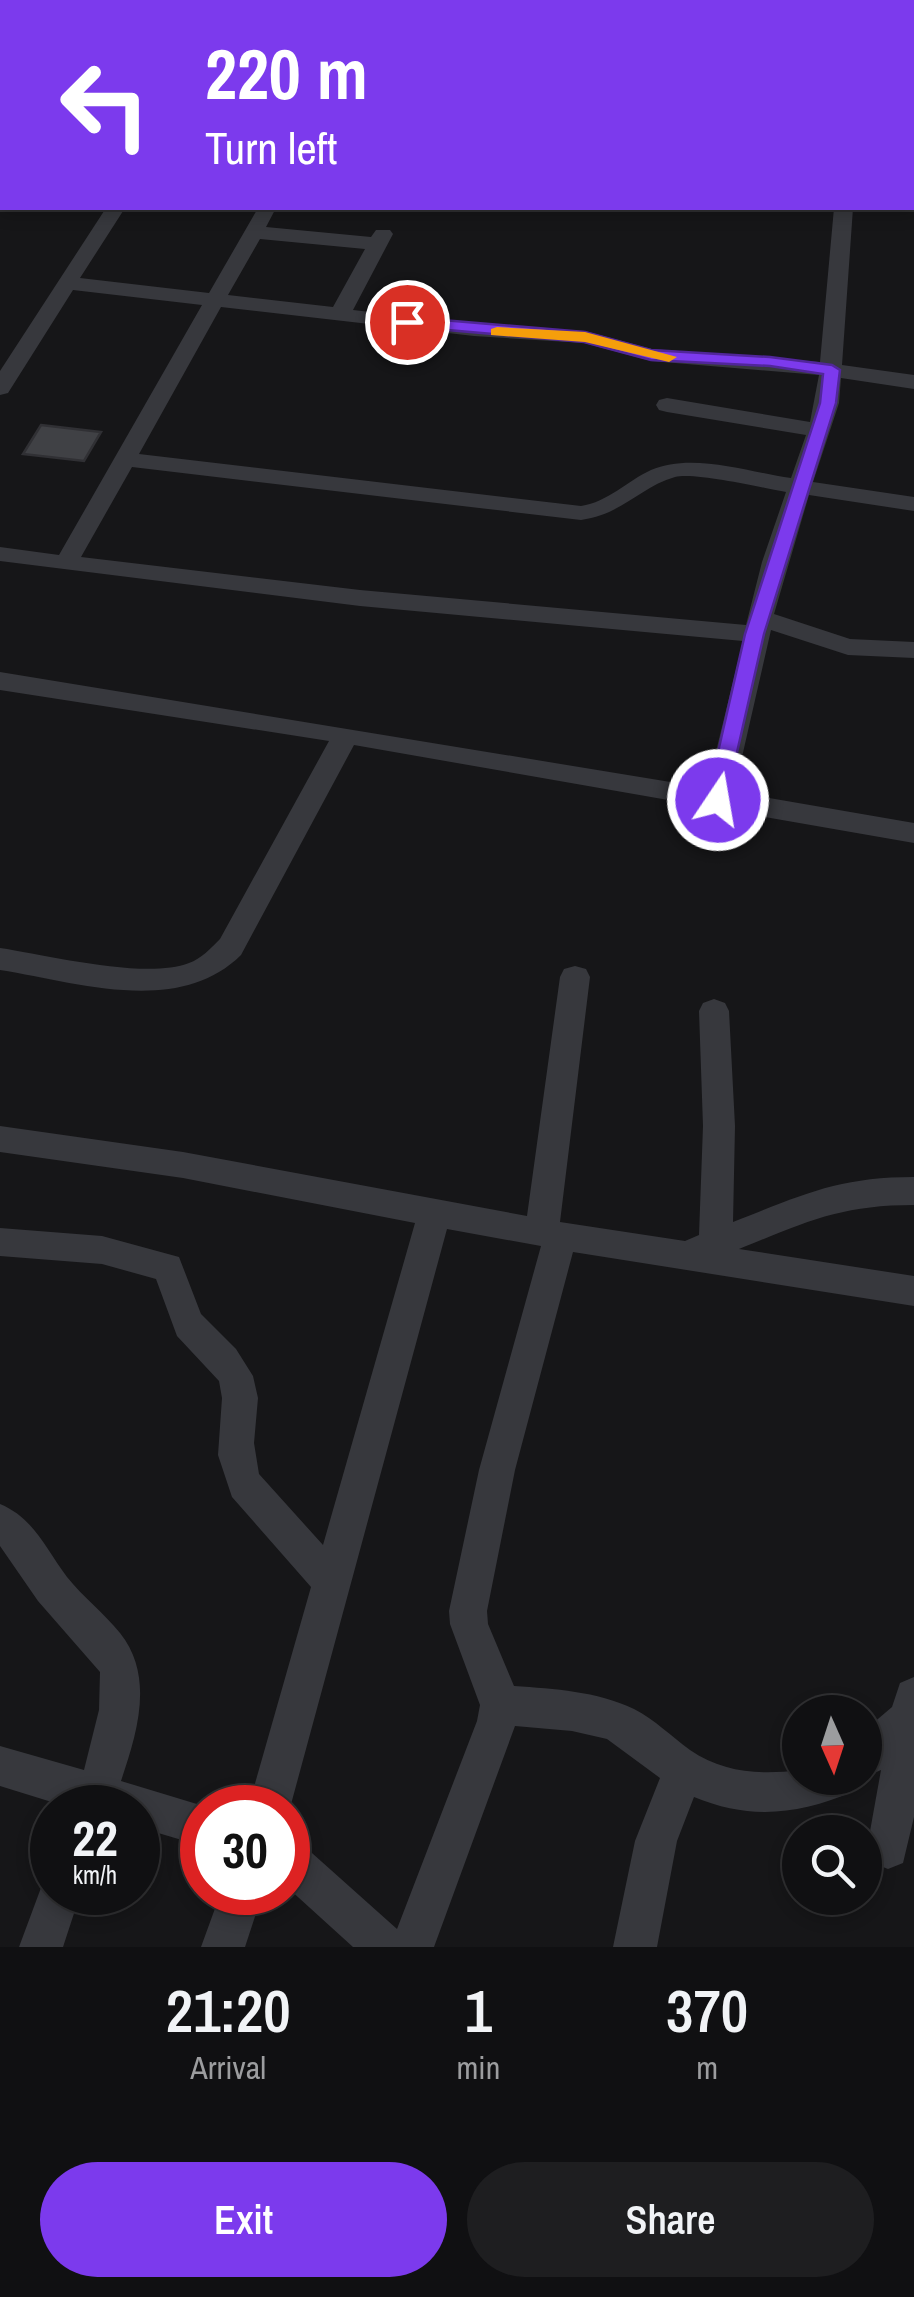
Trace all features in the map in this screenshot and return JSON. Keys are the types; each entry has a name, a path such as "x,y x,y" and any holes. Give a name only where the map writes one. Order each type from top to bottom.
{"street":[{"path":"0,388 113,210"},
{"path":"66,563 267,210"},
{"path":"718,800 756,626 828,403 844,210"},
{"path":"254,232 381,239 340,314"},
{"path":"70,283 474,330 585,337 651,355 770,362 914,382"},
{"path":"667,405 819,430"},
{"path":"123,459 582,512 610,507 673,470 914,504"},
{"path":"0,554 345,597 756,626 848,647 914,650"},
{"path":"1,682 346,735 914,833"},
{"path":"0,959 166,979 195,974 217,962 231,948 346,735"},
{"path":"412,1947 500,1705 468,1624 468,1611 551,1234 576,977"},
{"path":"714,1011 720,1126 716,1243"},
{"path":"0,1139 183,1165 551,1234 914,1292"},
{"path":"685,1256 831,1198 867,1190 914,1191"},
{"path":"275,1785 434,1212"},
{"path":"0,1242 102,1250 167,1267 188,1322 237,1378 240,1394 234,1443 236,1466 245,1485 332,1583"},
{"path":"0,1522 27,1547 52,1589 112,1656 122,1674 118,1714 97,1785"},
{"path":"500,1705 574,1712 614,1721 646,1739 684,1770 725,1790 782,1793"},
{"path":"882,1739 912,1707"},
{"path":"888,1848 912,1707"},
{"path":"0,1766 52,1785"},
{"path":"636,1947 656,1841 684,1770"},
{"path":"310,1880 385,1947"},
{"path":"41,1947 52,1915"},
{"path":"224,1947 234,1915"}],"building":[{"path":"41,425 101,432 84,461 23,454"}],"slow traffic":[{"path":"497,332 585,337 634,352 669,357"}],"route":[{"path":"407,322 585,337 651,355 832,370 828,403 754,634 718,800"}]}
